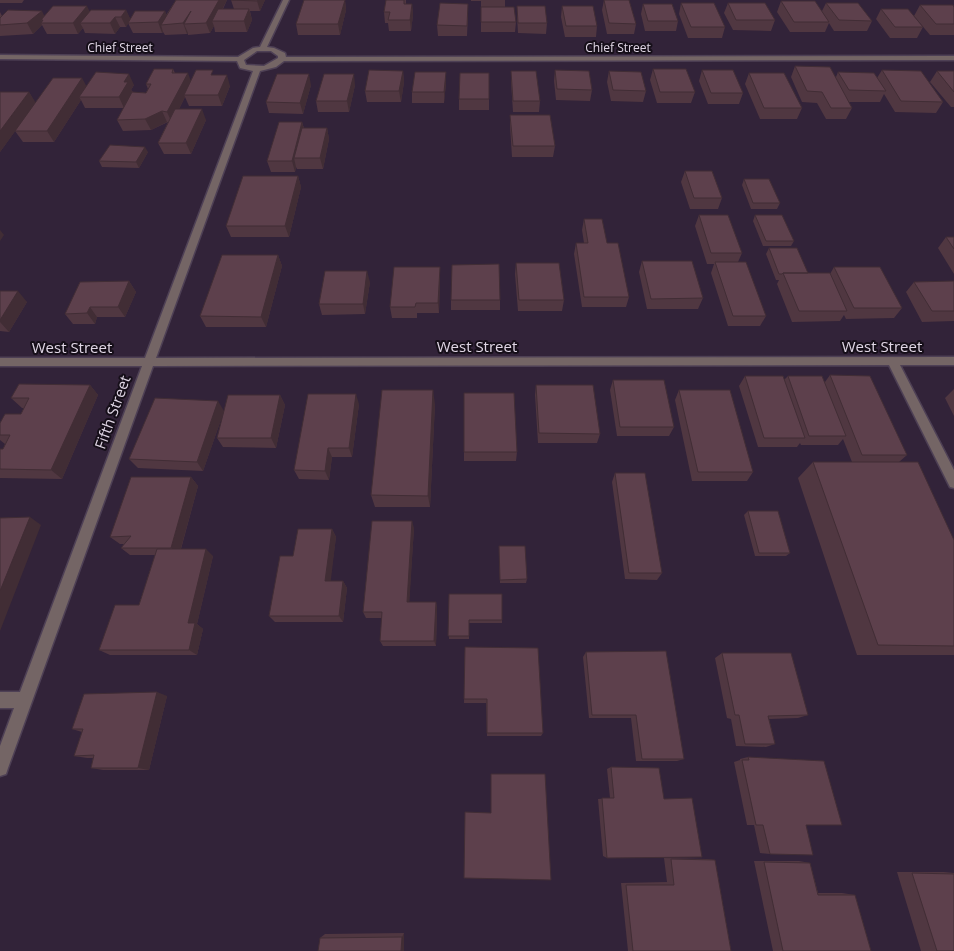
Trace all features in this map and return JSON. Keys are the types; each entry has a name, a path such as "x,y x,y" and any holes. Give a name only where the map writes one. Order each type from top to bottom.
{"street":[{"path":"263,48 286,0"},
{"path":"263,48 278,51 282,55 282,59 275,65 257,69 242,66 240,59 248,52 263,48"},
{"name":"Chief Street","path":"0,57 240,59"},
{"name":"Chief Street","path":"282,59 954,58"},
{"name":"Fifth Street","path":"0,768 148,361 257,69"},
{"path":"892,360 954,483"},
{"name":"West Street","path":"0,362 954,361"},
{"path":"0,700 24,700"}],"building":[{"path":"176,0 219,0 206,23 184,24 191,11 183,23 161,25"},
{"path":"304,0 345,0 338,24 296,24"},
{"path":"386,0 404,0 404,4 412,4 410,20 388,20 390,12 384,12"},
{"path":"604,0 629,0 636,24 609,23"},
{"path":"781,1 815,1 829,22 794,22"},
{"path":"440,3 468,4 467,26 437,25"},
{"path":"681,3 714,3 725,27 691,27"},
{"path":"728,3 765,3 775,20 736,20"},
{"path":"826,3 858,3 872,21 839,20"},
{"path":"643,4 672,4 678,21 648,21"},
{"path":"920,5 953,5 954,24 936,24"},
{"path":"53,6 87,6 73,23 41,23 43,20 41,20"},
{"path":"517,6 545,6 547,23 518,23"},
{"path":"562,6 593,6 597,26 566,26"},
{"path":"481,7 514,7 516,22 481,22"},
{"path":"218,9 249,9 244,21 212,21"},
{"path":"881,9 908,9 923,27 895,27"},
{"path":"8,10 42,11 27,23 0,25 0,18"},
{"path":"91,10 126,10 121,17 115,17 110,23 80,23"},
{"path":"135,11 165,11 158,22 128,23"},
{"path":"795,66 830,67 852,108 831,108 822,92 807,91"},
{"path":"154,69 173,69 172,73 188,73 167,112 162,111 145,119 117,120 132,92 146,93 151,84 146,84"},
{"path":"653,69 686,69 695,92 660,92"},
{"path":"196,70 213,70 211,75 227,75 218,95 184,95"},
{"path":"369,70 403,71 399,91 365,91"},
{"path":"555,70 589,71 592,90 557,89"},
{"path":"702,70 733,70 743,93 711,93"},
{"path":"882,70 921,71 943,102 901,101"},
{"path":"511,71 536,71 540,101 513,101"},
{"path":"609,71 641,72 646,91 613,90"},
{"path":"937,71 954,71 954,92"},
{"path":"96,72 129,74 124,82 128,82 119,97 79,97"},
{"path":"415,72 446,72 444,92 412,92"},
{"path":"838,72 874,73 886,91 849,90"},
{"path":"460,73 489,73 489,99 459,99"},
{"path":"749,73 784,73 802,108 764,108"},
{"path":"277,74 309,74 300,103 266,102"},
{"path":"324,74 354,74 347,101 316,101"},
{"path":"53,78 82,78 47,131 15,131"},
{"path":"0,92 29,92 0,131"},
{"path":"175,109 202,109 186,143 158,143"},
{"path":"510,115 550,115 555,146 513,146"},
{"path":"279,122 302,122 292,161 267,161"},
{"path":"302,128 327,128 320,158 294,158"},
{"path":"110,145 145,147 136,162 99,161"},
{"path":"685,171 712,171 722,198 694,198"},
{"path":"243,176 298,176 285,226 226,226"},
{"path":"744,179 769,179 780,203 753,203"},
{"path":"699,215 728,215 742,253 711,253"},
{"path":"755,215 782,215 794,241 766,241"},
{"path":"584,219 602,219 607,243 618,243 629,297 584,297 576,243 588,243"},
{"path":"946,237 954,237 954,249"},
{"path":"769,248 797,248 808,273 779,274"},
{"path":"222,255 278,255 261,317 200,316"},
{"path":"642,261 692,261 703,298 651,299"},
{"path":"715,262 746,262 766,316 733,316"},
{"path":"516,263 559,263 564,300 519,300"},
{"path":"499,264 500,300 451,300 452,265"},
{"path":"394,267 440,267 438,303 416,303 415,307 390,307"},
{"path":"834,267 880,267 902,308 854,308"},
{"path":"325,271 367,271 363,304 319,304"},
{"path":"783,273 830,273 847,311 799,311"},
{"path":"129,281 118,307 90,307 87,313 65,314 80,282"},
{"path":"954,281 954,311 932,311 914,282"},
{"path":"0,291 18,291 0,320"},
{"path":"830,375 870,376 907,455 862,455"},
{"path":"745,376 783,376 805,438 764,438"},
{"path":"788,376 822,376 846,436 809,436"},
{"path":"613,380 664,380 674,427 620,427"},
{"path":"19,384 90,385 51,470 0,469 0,449 3,449 10,435 0,435 0,423 5,414 21,414 29,398 11,398"},
{"path":"536,385 593,385 600,434 539,433"},
{"path":"382,390 433,390 428,496 371,495"},
{"path":"679,390 730,390 753,472 698,472"},
{"path":"464,393 514,393 517,452 464,452"},
{"path":"308,394 356,394 349,448 328,448 325,471 294,470"},
{"path":"228,395 280,395 271,438 217,438"},
{"path":"155,398 218,401 197,462 129,459"},
{"path":"813,462 918,462 954,540 954,646 878,645"},
{"path":"615,473 645,473 662,573 629,573"},
{"path":"131,477 191,477 171,548 121,548 131,536 110,537"},
{"path":"748,511 778,511 790,553 759,553"},
{"path":"30,517 0,591 0,518"},
{"path":"372,521 412,521 407,602 436,602 434,641 380,641 382,612 363,612"},
{"path":"298,529 332,529 325,581 343,581 339,616 269,616 280,556 293,556"},
{"path":"499,546 525,546 527,579 500,580"},
{"path":"157,549 206,549 188,623 195,623 189,650 99,650 115,605 139,605"},
{"path":"449,594 502,594 502,620 469,620 469,636 448,636"},
{"path":"465,647 538,648 543,733 487,733 487,699 464,699"},
{"path":"666,651 684,759 642,759 636,715 592,715 586,652"},
{"path":"722,653 791,653 808,715 768,716 775,744 745,744 739,715 735,715"},
{"path":"157,692 138,768 91,768 94,755 74,756 83,729 72,729 84,694"},
{"path":"748,757 824,761 842,825 806,825 813,855 770,854 763,825 756,825 742,760 749,760"},
{"path":"611,767 659,768 664,799 692,798 702,857 607,858 602,798 614,798"},
{"path":"491,774 545,774 551,880 464,878 465,812 491,813"},
{"path":"671,859 715,860 731,951 633,951 626,885 674,885"},
{"path":"764,862 810,863 818,895 855,895 871,951 783,951"},
{"path":"912,873 954,874 954,951 937,951"},
{"path":"402,937 401,951 318,951 320,938"}]}
